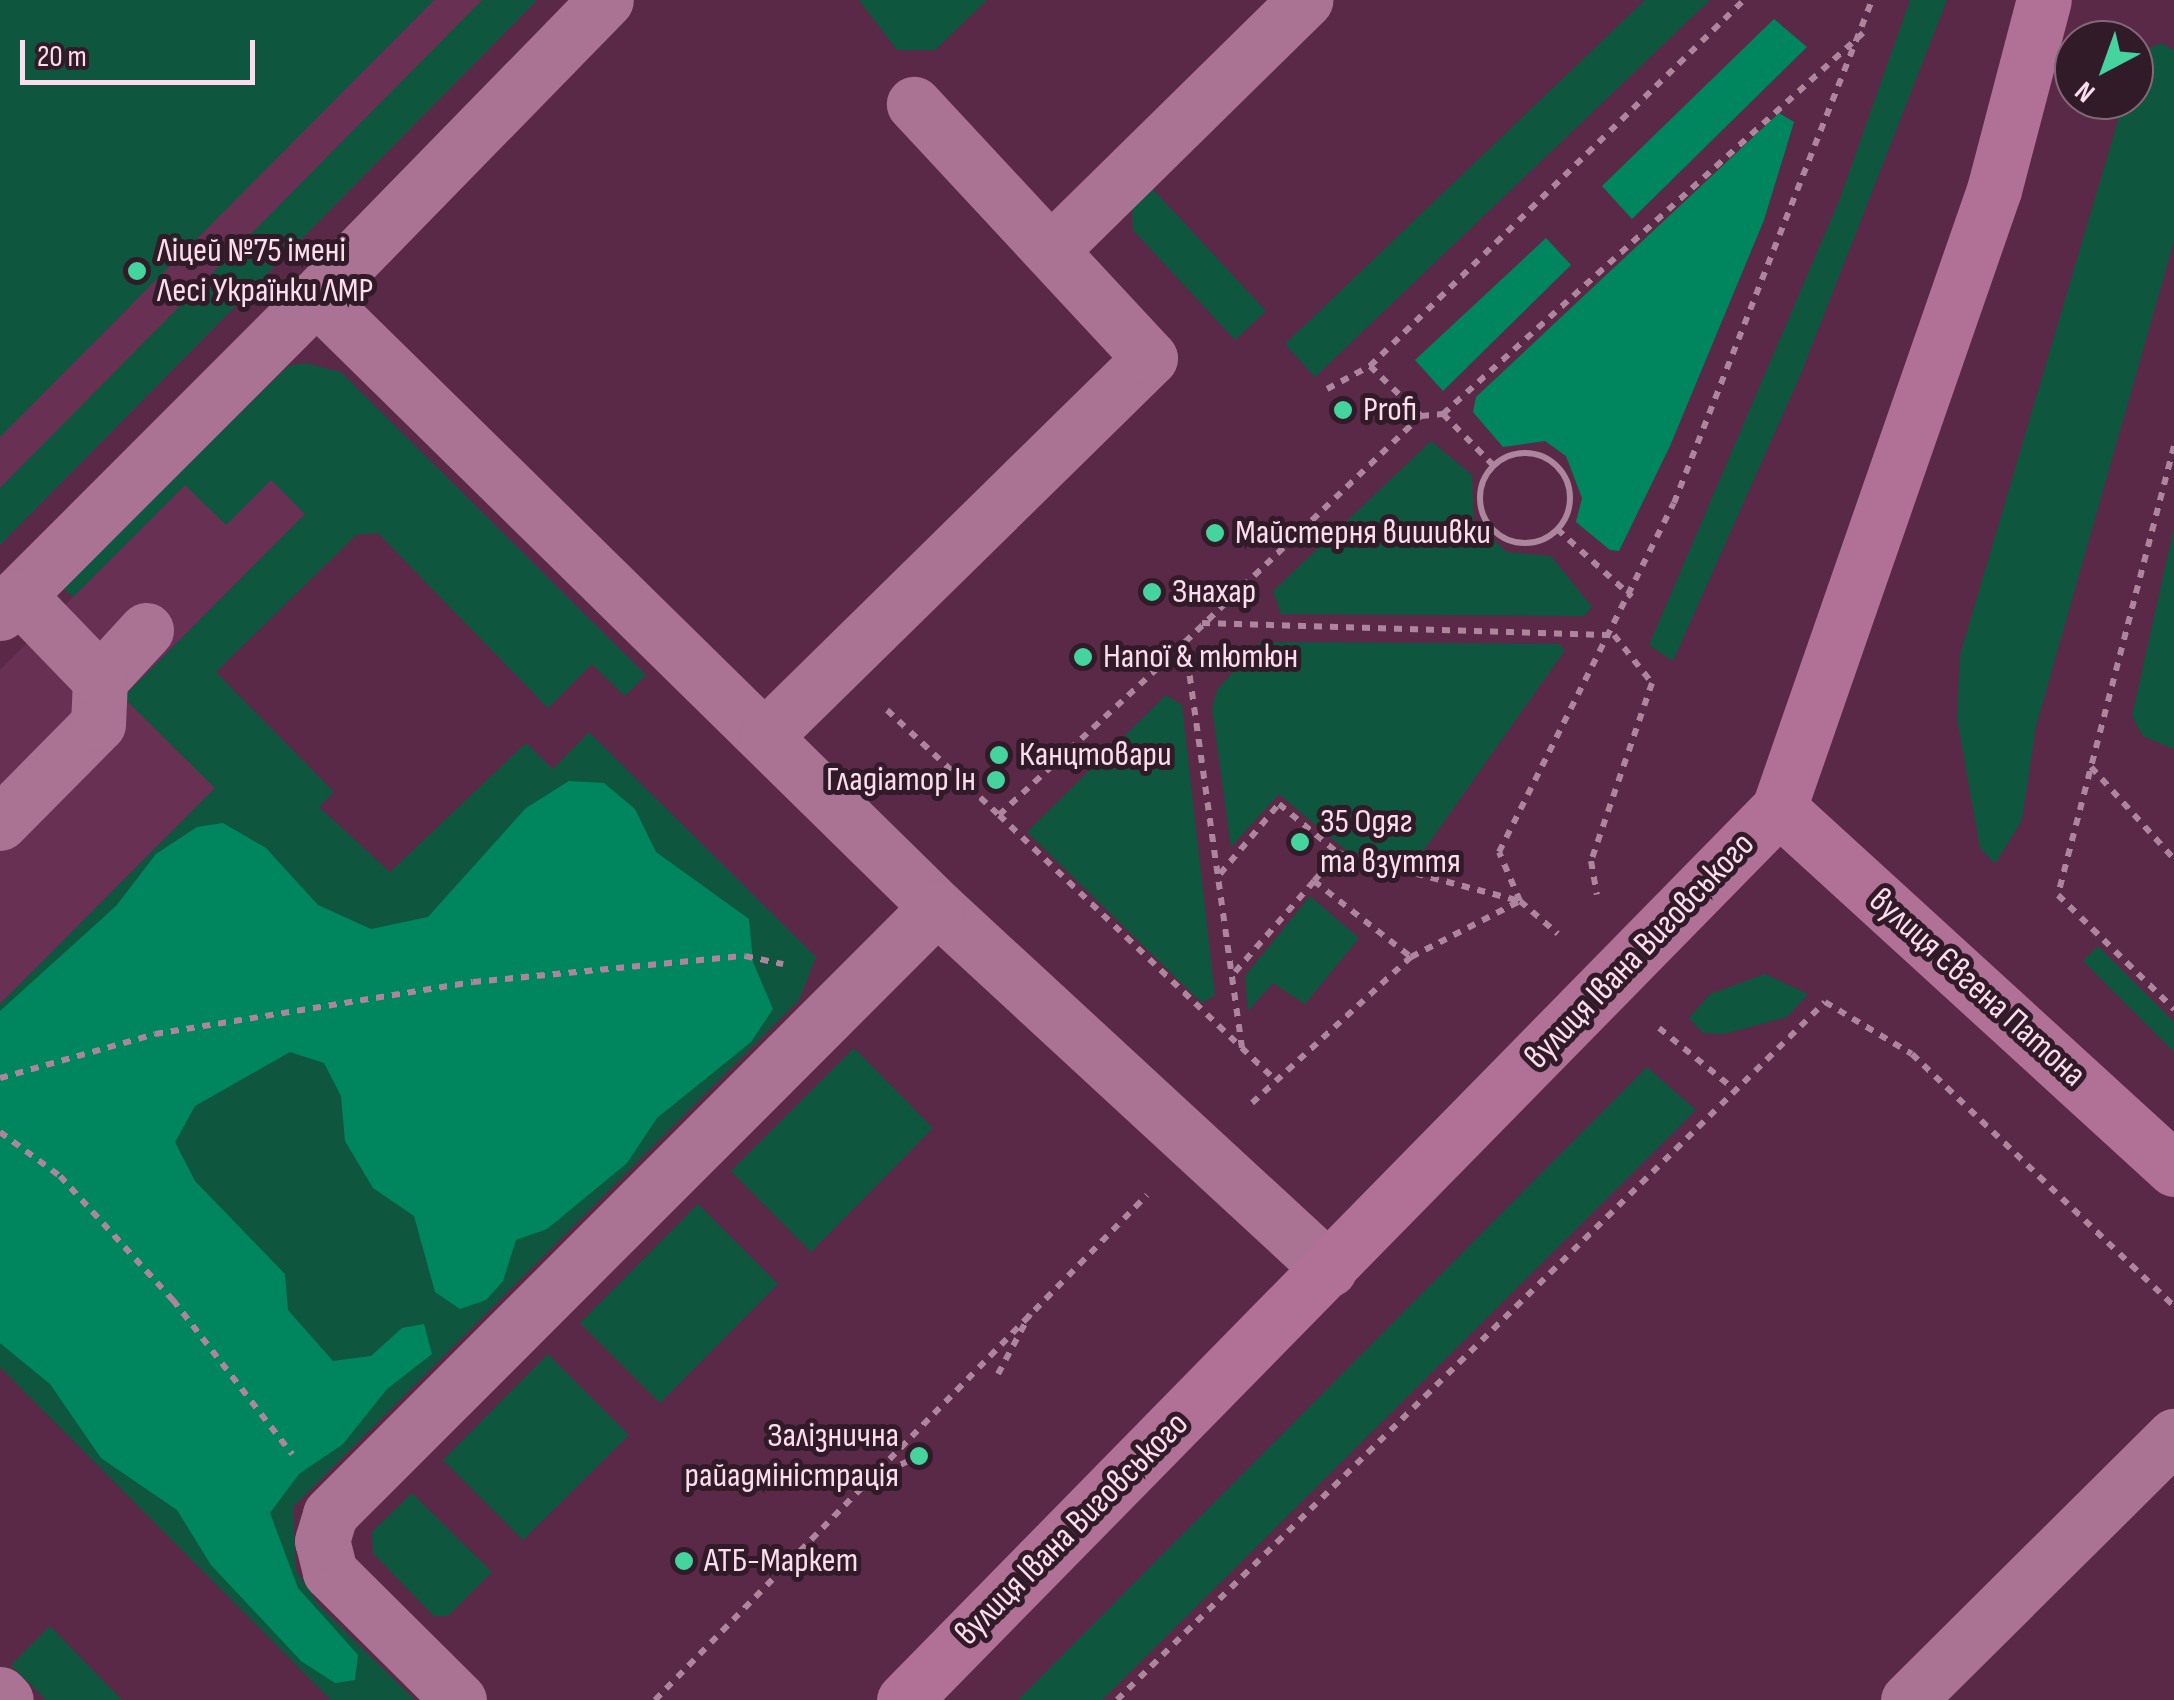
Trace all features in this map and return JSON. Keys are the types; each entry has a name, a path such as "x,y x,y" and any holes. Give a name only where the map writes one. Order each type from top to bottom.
{"main road":[{"name":"вулиця Івана Виговського","path":"904,1700 1780,808 1994,190 2044,0"},
{"name":"вулиця Євгена Патона","path":"1780,808 2174,1169"}],"street":[{"path":"100,680 9,604 606,0"},
{"path":"1053,248 1304,0"},
{"path":"766,735 1150,358 1053,248 914,104"},
{"path":"316,297 937,907 1329,1269"},
{"path":"0,823 98,724 100,680 146,630"},
{"path":"459,1700 330,1572 322,1541 330,1514 937,907"},
{"path":"1908,1700 2174,1436"},
{"path":"0,1694 6,1700"}],"path":[{"path":"1327,389 1370,366 1744,0"},
{"path":"1520,902 1499,852 1632,597 1862,33 1872,0"},
{"path":"998,816 1186,642 1420,416 1443,414 1862,33"},
{"path":"1370,366 1420,416"},
{"path":"1443,414 1494,466"},
{"path":"2174,446 2058,895 2174,1009"},
{"path":"1521,453 1561,470 1571,499 1556,530 1522,542 1495,532 1481,507 1494,466 1521,453"},
{"path":"1556,530 1632,597"},
{"path":"1202,623 1614,635 1652,683 1591,861 1612,979"},
{"path":"1186,642 1242,1048"},
{"path":"837,663 1273,1078"},
{"path":"2090,766 2174,859"},
{"path":"1219,875 1278,804 1338,853 1520,902"},
{"path":"1234,973 1338,853"},
{"path":"1314,881 1411,957"},
{"path":"655,1700 1034,1307 1165,1177 1204,1157 1273,1078 1411,957 1520,902"},
{"path":"0,1078 156,1034 473,982 746,956 862,981"},
{"path":"1117,1700 1825,1002 1912,1054 2174,1306"},
{"path":"1665,1034 1735,1090"},
{"path":"0,1132 60,1176 173,1300 281,1436 330,1514"},
{"path":"998,1374 1034,1307"},
{"path":"867,1480 919,1456"}],"shaded area":[{"name":"Ліцей №75 імені Лесі Українки ЛМР","path":"0,0 537,0 0,545"},
{"path":"272,480 305,514 123,697 215,788 0,1004 0,670 185,485"}],"green space":[{"name":"Ліцей №75 імені Лесі Українки ЛМР","path":"0,0 434,0 0,437"},
{"path":"482,0 537,0 0,545 0,488"},
{"path":"859,0 987,0 935,50 897,50"},
{"path":"1645,0 1710,0 1315,377 1285,344"},
{"path":"1910,0 1947,0 1800,376 1673,661 1649,645 1839,201"},
{"path":"1774,19 1807,47 1632,219 1602,186"},
{"path":"2161,43 2174,50 2174,241 2036,726 2022,820 1995,864 1980,848 1957,718 1960,655 2118,120 2154,120 2154,46"},
{"path":"1779,113 1794,122 1764,220 1670,446 1619,551 1610,550 1576,522 1582,498 1566,456 1545,441 1503,447 1473,412 1476,397"},
{"path":"1149,185 1266,311 1235,340 1133,230 1132,209"},
{"path":"1546,238 1571,265 1443,391 1415,360"},
{"path":"305,363 341,372 646,675 625,696 592,664 548,708 378,533 356,535 216,672 334,792 319,807 390,872 526,743 553,769 589,732 816,957 799,1000 293,1507 296,1570 319,1605 415,1700 331,1700 0,1367 0,1004 215,788 123,697 305,514 271,480 226,525 185,485 73,597 62,587 288,366"},
{"path":"1431,441 1472,475 1474,522 1507,552 1551,556 1592,607 1584,616 1281,614 1273,591"},
{"path":"2174,527 2174,749 2143,736 2132,716"},
{"path":"1260,642 1559,644 1565,650 1412,867 1347,851 1279,794 1231,847 1212,708 1217,690"},
{"path":"1166,695 1182,705 1215,995 1202,1003 1027,832"},
{"path":"569,781 604,783 635,809 656,852 749,919 753,962 773,1009 751,1042 657,1118 627,1163 547,1229 516,1240 503,1281 486,1300 460,1309 435,1292 414,1216 373,1188 345,1141 341,1096 324,1063 290,1052 195,1106 175,1142 195,1181 285,1274 288,1310 333,1361 371,1356 402,1328 424,1324 432,1354 387,1389 343,1444 299,1474 270,1513 298,1588 358,1655 355,1680 335,1683 301,1661 211,1565 177,1510 101,1458 50,1384 0,1343 0,1011 116,906 156,854 197,827 223,823 266,848 318,905 371,929 428,917 526,808"},
{"path":"1310,896 1359,938 1305,1004 1273,983 1248,1011 1245,976"},
{"path":"2098,946 2174,1022 2174,1052 2083,961"},
{"path":"1765,974 1808,994 1787,1017 1724,1034 1703,1033 1689,1018 1710,994"},
{"path":"854,1048 933,1128 811,1252 731,1171"},
{"path":"1647,1067 1696,1110 1102,1700 1018,1700"},
{"path":"698,1204 778,1284 660,1403 580,1323"},
{"path":"548,1354 629,1435 523,1540 443,1460"},
{"path":"412,1493 492,1572 448,1616 434,1616 373,1553 372,1532"},
{"path":"50,1626 122,1700 46,1700 11,1665"}],"place":[{"name":"Ліцей №75 імені Лесі Українки ЛМР","path":"137,271"},
{"name":"Profi","path":"1343,410"},
{"name":"Майстерня вишивки","path":"1215,533"},
{"name":"Знахар","path":"1152,592"},
{"name":"Напої & тютюн","path":"1083,657"},
{"name":"Канцтовари","path":"999,755"},
{"name":"Гладіатор Ін","path":"996,780"},
{"name":"35 Одяг та взуття","path":"1300,842"},
{"name":"Залізнична райадміністрація","path":"919,1456"},
{"name":"АТБ-Маркет","path":"684,1561"}]}
